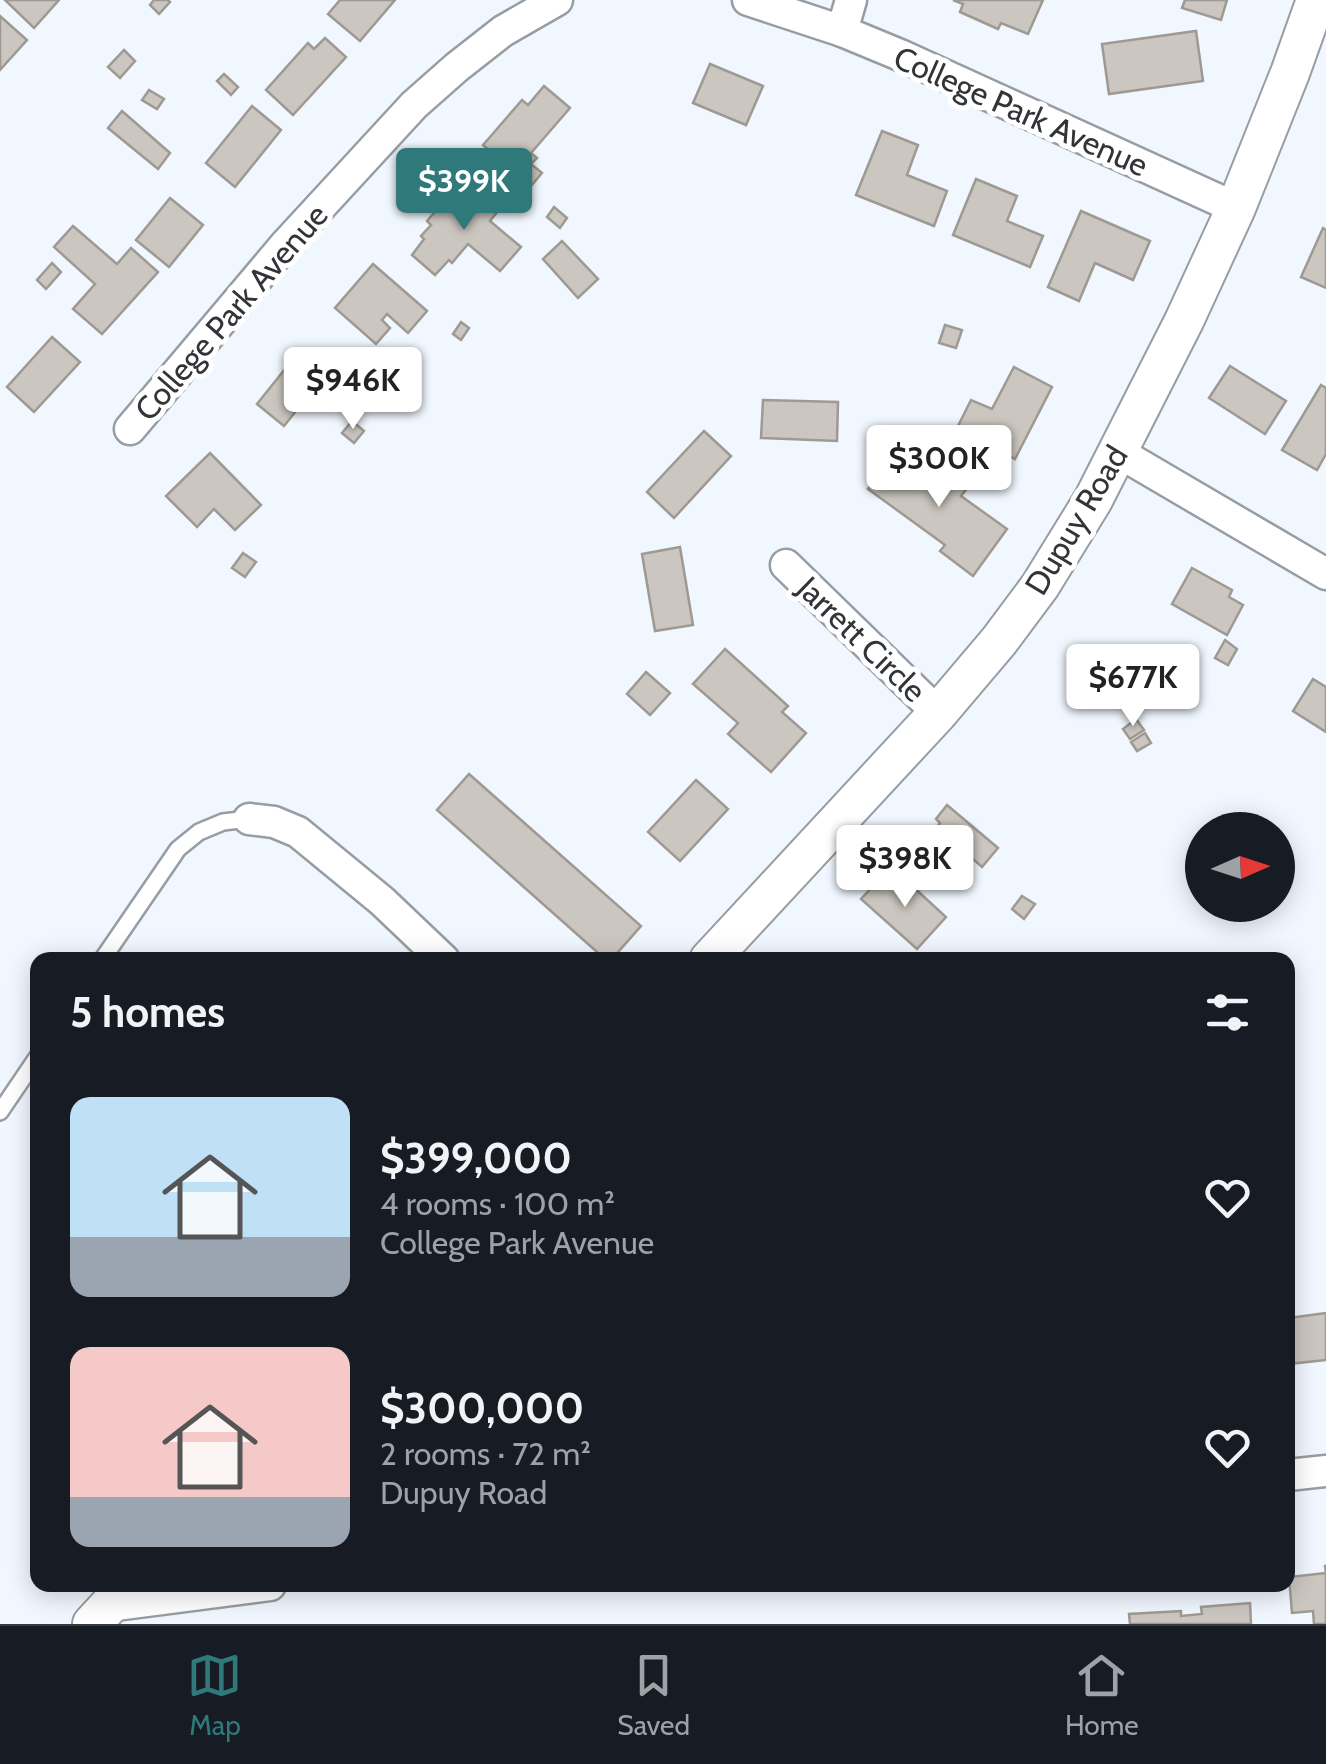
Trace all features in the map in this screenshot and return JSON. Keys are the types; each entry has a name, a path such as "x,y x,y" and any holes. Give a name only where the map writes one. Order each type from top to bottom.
{"street":[{"name":"College Park Avenue","path":"130,429 285,245 414,105 503,31 557,0"},
{"name":"College Park Avenue","path":"748,0 900,55 1236,208"},
{"path":"842,31 851,0"},
{"name":"Dupuy Road","path":"716,952 938,713 1000,641 1040,586 1093,500 1184,321 1236,208 1316,0"},
{"path":"1118,452 1326,574"},
{"name":"Jarrett Circle","path":"786,565 938,713"},
{"path":"249,818 274,822 298,832 382,901 436,952"},
{"path":"1295,1474 1326,1471"},
{"path":"110,1605 214,1592"}],"lane":[{"path":"107,952 178,848 198,832 223,822 249,818"},
{"path":"0,1112 30,1068"}],"building":[{"path":"5,0 59,0 34,28"},
{"path":"154,0 170,2 159,14 150,5"},
{"path":"340,0 395,0 360,41 328,14"},
{"path":"953,0 1043,0 1028,34 1001,23 998,29 960,12 963,4"},
{"path":"1185,0 1227,0 1221,20 1182,8"},
{"path":"0,16 27,40 0,70"},
{"path":"1196,31 1203,81 1109,94 1102,44"},
{"path":"325,38 346,57 293,115 266,90 308,43 314,49"},
{"path":"124,50 135,61 120,78 108,67"},
{"path":"710,64 763,86 746,125 693,103"},
{"path":"224,74 238,87 231,95 217,81"},
{"path":"544,86 570,108 531,153 537,158 531,164 542,173 531,186 483,145 522,100 528,105"},
{"path":"149,90 164,99 157,109 142,100"},
{"path":"252,106 281,130 235,187 206,163"},
{"path":"122,111 170,153 158,169 108,128"},
{"path":"882,131 918,145 907,175 947,191 934,226 856,195"},
{"path":"976,179 1017,196 1007,221 1043,236 1030,267 953,235"},
{"path":"466,184 498,211 490,221 521,247 500,271 468,244 435,275 412,255 431,225 427,221 453,191 457,195"},
{"path":"170,198 203,225 169,267 136,240"},
{"path":"554,207 567,218 560,228 547,217"},
{"path":"1081,211 1150,241 1133,280 1095,263 1079,301 1048,287"},
{"path":"73,226 117,264 131,248 158,272 102,334 73,309 95,284 54,247"},
{"path":"1323,228 1326,230 1326,288 1301,277"},
{"path":"562,241 598,279 578,298 543,259"},
{"path":"52,263 61,272 46,289 37,280"},
{"path":"373,264 427,311 408,333 387,314 382,320 390,328 376,344 335,308"},
{"path":"461,322 469,328 461,340 453,334"},
{"path":"945,325 962,330 956,348 939,343"},
{"path":"52,337 80,362 34,412 7,387"},
{"path":"293,359 320,381 284,426 257,404"},
{"path":"1230,366 1286,401 1265,434 1209,398"},
{"path":"1014,367 1052,387 1015,459 957,428 971,400 992,409"},
{"path":"1321,385 1326,388 1326,454 1317,470 1282,450"},
{"path":"763,400 838,402 837,441 761,438"},
{"path":"352,421 364,431 354,443 342,433"},
{"path":"704,431 731,456 674,518 647,492"},
{"path":"897,449 934,476 941,466 969,486 961,496 1007,529 973,576 940,551 945,545 868,489"},
{"path":"210,453 261,505 235,530 214,509 197,527 166,496"},
{"path":"680,547 693,625 655,631 642,554"},
{"path":"243,553 256,562 245,577 232,568"},
{"path":"1192,568 1232,590 1229,597 1243,605 1227,635 1172,604"},
{"path":"1225,640 1237,649 1228,665 1215,658"},
{"path":"725,649 788,706 782,712 806,733 771,772 728,734 738,723 693,684"},
{"path":"646,672 670,693 650,715 627,694"},
{"path":"1313,679 1326,687 1326,732 1293,711"},
{"path":"1136,719 1144,730 1130,739 1123,729"},
{"path":"1145,733 1151,743 1137,751 1131,742"},
{"path":"469,774 641,926 618,952 597,952 437,810"},
{"path":"696,780 728,809 680,861 648,832"},
{"path":"947,805 998,848 982,867 973,859 965,868 928,837 940,823 936,819"},
{"path":"898,873 946,917 917,949 861,899 878,881 886,887"},
{"path":"1022,896 1035,904 1024,919 1012,909"},
{"path":"1326,1313 1326,1360 1295,1363 1295,1317"},
{"path":"1326,1573 1326,1624 1314,1624 1313,1611 1292,1613 1290,1592 1295,1592 1295,1576"},
{"path":"1250,1603 1251,1624 1130,1624 1129,1614 1181,1611 1181,1616 1202,1614 1201,1607"}]}
